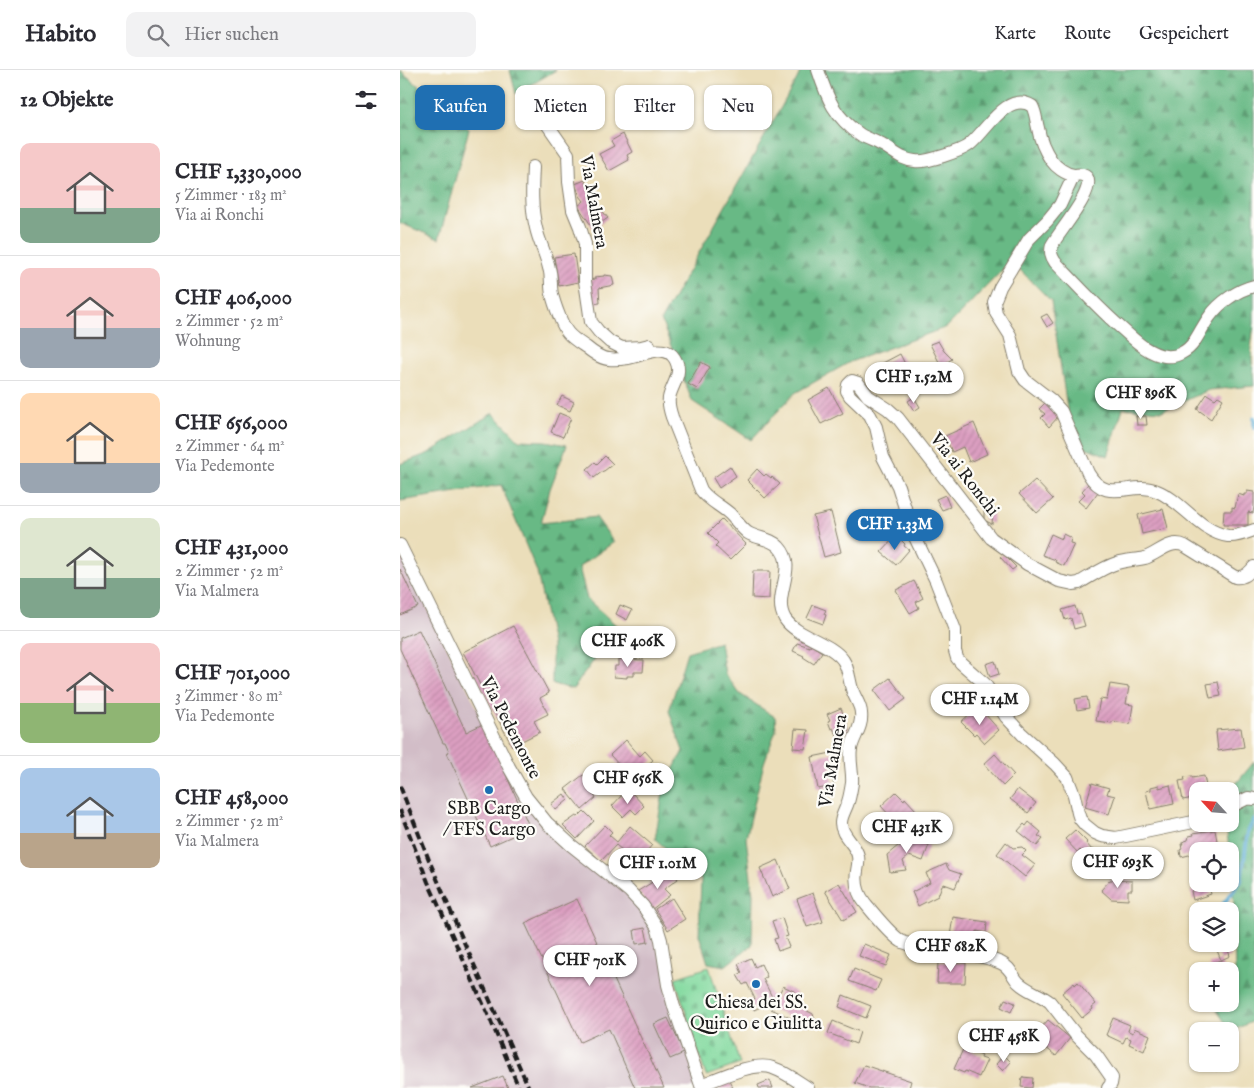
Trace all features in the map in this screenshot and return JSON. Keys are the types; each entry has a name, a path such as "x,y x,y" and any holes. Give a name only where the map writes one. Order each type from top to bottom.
{"street":[{"path":"818,70 823,88 832,106 844,122 862,136 883,145 907,160 923,161 957,152 973,141 989,122 1006,108 1014,104 1029,104 1034,110 1040,138 1050,159 1062,170 1074,175 1084,175 1088,178 1089,182 1082,201 1052,245 1050,253 1052,258 1101,310 1149,351 1174,356 1186,350 1193,344 1211,315 1221,304 1239,292 1254,286"},
{"name":"Via Malmera","path":"551,130 568,154 569,182 574,210 585,244 585,281 591,322 610,342 622,348 641,347 657,343 665,346 675,359 678,372 670,395 669,407 701,490 708,499 728,513 747,532 778,546 786,559 787,565 782,602 782,609 786,620 793,627 836,653 847,668 852,692 860,708 862,718 851,749 852,783 842,816 842,826 858,854 859,861 856,879 857,887 863,900 895,936 904,943 952,950 994,960 1006,966 1019,983 1050,1002 1076,1035 1096,1055 1112,1078 1108,1088"},
{"path":"533,167 531,196 536,228 550,270 552,295 567,333 607,360 629,358 649,352 667,351"},
{"path":"1074,175 1060,205 1029,239 1000,287 994,302 996,312 1010,335 1022,376 1051,400 1061,411 1088,473 1099,486 1109,491 1138,488 1163,493 1206,527 1229,536 1254,530"},
{"name":"Via ai Ronchi","path":"1189,823 1110,838 1095,833 1080,819 1067,777 1006,717 985,684 961,663 958,658 955,651 955,630 936,582 913,533 898,486 883,457 876,427 870,415 850,396 847,391 848,384 852,381 858,383 868,396 898,418 991,538 1027,564 1059,581 1076,584 1113,564 1148,557 1176,544 1185,546 1235,577 1245,576 1254,567"},
{"name":"Via Pedemonte","path":"400,545 526,797 540,816 553,829 629,891 643,906 657,927 674,1007 702,1087"},
{"path":"1239,802 1248,798 1254,798"},
{"path":"702,1087 749,1068 765,1066 777,1069 808,1088"}],"shaded area":[{"path":"400,552 519,793 629,891 657,927 697,1088 400,1088"}],"green space":[{"path":"400,70 418,85 415,85 415,130 469,130 439,239 400,223"},
{"path":"510,70 556,70 531,85 515,85 515,90"},
{"path":"801,70 1254,70 1254,323 1251,348 1254,386 1209,390 1162,411 1123,408 1108,456 1072,442 1051,301 1011,261 947,327 850,362 795,393 751,440 692,401 661,320 768,130 772,130 772,123"},
{"path":"493,413 519,440 545,441 567,445 550,489 541,523 596,517 614,542 579,567 587,599 618,627 573,689 552,684 552,645 537,572 501,485 400,501 400,464 427,454"},
{"path":"720,642 725,674 740,694 775,717 776,730 764,763 746,838 753,894 752,945 725,966 708,963 699,935 701,879 655,839 664,787 683,751 669,711 687,652"},
{"path":"1254,762 1254,1021 1239,1028 1239,1022 1225,1022 1218,1012 1239,1012 1239,962 1235,962 1235,952 1239,952 1239,902 1233,902 1233,892 1239,892 1239,842 1228,842 1227,832 1239,832 1239,782 1237,782"},
{"path":"709,967 740,1064 706,1076 675,978"}],"building":[{"path":"623,134 632,152 627,155 629,160 609,171 599,154 614,146 611,141"},
{"path":"585,180 590,191 596,197 593,199 608,218 593,228 578,206 584,201 575,184"},
{"path":"574,254 578,282 559,286 554,257"},
{"path":"604,275 612,276 614,285 599,288 600,303 590,304 587,280"},
{"path":"1047,314 1053,323 1047,327 1041,317"},
{"path":"938,341 952,359 941,366 930,344"},
{"path":"900,354 914,382 897,391 883,363"},
{"path":"701,362 710,367 697,389 688,384"},
{"path":"829,388 843,413 821,424 808,400"},
{"path":"1207,394 1215,399 1218,396 1223,399 1211,419 1197,409"},
{"path":"562,396 574,402 570,411 557,405"},
{"path":"914,397 920,407 914,411 908,401"},
{"path":"1045,403 1059,416 1049,427 1041,418 1045,414 1039,409"},
{"path":"559,413 571,418 563,437 551,432"},
{"path":"1136,416 1146,416 1147,425 1137,425"},
{"path":"974,423 987,454 969,462 963,447 952,452 945,436"},
{"path":"605,456 613,464 594,478 587,469 595,462 597,464"},
{"path":"730,466 736,476 719,488 713,478"},
{"path":"757,469 764,476 766,474 772,477 780,484 765,498 747,480"},
{"path":"1035,480 1053,499 1037,513 1019,494"},
{"path":"1088,484 1098,492 1086,508 1078,501 1085,494 1082,491"},
{"path":"1247,491 1254,492 1253,513 1248,512 1248,525 1223,525 1224,511 1232,511 1232,507 1235,508 1238,494 1244,496 1244,494 1247,494"},
{"path":"945,495 950,507 942,510 936,499"},
{"path":"1163,509 1168,528 1142,534 1138,515"},
{"path":"984,511 993,512 992,524 984,520"},
{"path":"831,512 841,552 824,557 813,516"},
{"path":"722,519 746,544 730,560 715,546 718,543 708,533"},
{"path":"1051,534 1062,539 1063,534 1071,538 1070,543 1074,544 1064,566 1055,562 1056,560 1042,555"},
{"path":"895,537 899,538 909,550 896,565 881,552"},
{"path":"1003,554 1016,567 1012,570 1000,557"},
{"path":"400,569 418,607 400,615"},
{"path":"753,571 770,571 769,599 752,598"},
{"path":"914,581 923,598 916,602 919,608 910,613 896,590"},
{"path":"620,605 632,610 627,620 616,614"},
{"path":"813,605 826,610 823,624 807,618"},
{"path":"1075,606 1077,614 1081,613 1085,626 1074,629 1071,618 1065,620 1062,610"},
{"path":"513,626 549,693 540,698 548,714 534,721 540,732 512,746 463,652"},
{"name":"SBB Cargo / FFS Cargo","path":"419,630 466,732 483,724 530,828 490,846 447,753 449,752 445,743 443,743 400,649 400,638"},
{"path":"797,643 810,647 811,645 822,652 814,664 804,656 793,651"},
{"path":"618,659 644,660 643,672 634,672 634,676 627,676 627,678 614,677 615,666 618,666"},
{"path":"995,661 999,674 990,677 986,664"},
{"path":"890,678 906,699 890,711 874,690"},
{"path":"1218,682 1221,696 1210,698 1207,684"},
{"path":"1110,684 1129,687 1126,704 1133,705 1130,724 1096,721 1100,699 1107,700"},
{"path":"1087,697 1089,708 1077,710 1075,699"},
{"path":"841,708 849,730 836,735 833,728 831,729 827,714"},
{"path":"974,710 981,717 985,714 999,730 985,743 976,733 974,735 961,722"},
{"path":"1241,728 1244,747 1218,751 1216,730"},
{"path":"795,729 808,730 805,749 793,748"},
{"path":"626,740 640,756 645,751 653,760 632,779 610,755"},
{"path":"836,752 839,765 830,767 834,786 818,789 812,757"},
{"path":"995,754 1014,775 1003,786 984,764"},
{"path":"583,775 591,784 589,785 593,789 591,791 596,798 582,810 565,789"},
{"path":"1204,776 1205,782 1189,782 1189,799 1183,800 1179,781 1185,780 1184,777"},
{"path":"1092,783 1109,788 1107,794 1115,796 1109,814 1085,807"},
{"path":"1159,785 1159,788 1170,785 1174,804 1150,809 1146,791 1151,790 1151,787"},
{"path":"1018,789 1036,803 1028,813 1010,799"},
{"path":"896,792 904,800 905,798 916,810 899,826 881,806"},
{"path":"632,793 644,806 636,814 631,809 623,817 612,806 622,795 626,799"},
{"path":"564,794 568,800 556,810 551,804"},
{"path":"584,811 594,821 577,839 563,825 576,816 578,817"},
{"path":"1029,822 1041,832 1038,836 1043,839 1037,846 1018,831 1024,824 1026,826"},
{"path":"605,825 612,832 609,835 617,842 630,826 652,845 637,863 616,845 601,861 585,846"},
{"path":"1075,830 1108,865 1098,874 1083,858 1086,856 1080,850 1078,853 1065,839"},
{"path":"1215,832 1217,842 1189,842 1189,855 1181,857 1182,842 1188,840 1189,836 1194,835 1193,833"},
{"path":"908,836 929,845 923,861 909,856 903,861 906,870 890,872 887,855 899,845 904,847"},
{"path":"1006,842 1013,848 1022,847 1026,851 1022,855 1035,865 1025,877 997,854"},
{"path":"778,860 790,889 772,897 760,868"},
{"path":"946,864 949,870 961,874 955,888 944,884 938,896 918,906 912,892 930,883 926,873"},
{"path":"672,870 678,879 664,889 670,895 651,910 638,891"},
{"path":"1110,880 1132,881 1132,890 1128,890 1128,900 1111,899 1101,890"},
{"path":"839,883 857,912 843,920 825,891"},
{"path":"1191,892 1210,892 1211,894 1193,900"},
{"path":"813,893 823,922 807,927 797,899"},
{"path":"672,898 685,919 668,930 655,909"},
{"path":"577,899 664,1088 635,1088 609,1029 580,1042 525,923"},
{"path":"953,917 987,922 986,933 977,931 976,939 950,936"},
{"path":"782,918 788,936 785,937 789,947 778,951 774,939 778,938 772,921"},
{"path":"645,928 648,942 636,944 634,930"},
{"path":"864,944 891,955 886,966 859,956"},
{"path":"1218,952 1229,952 1230,956 1221,960"},
{"name":"Chiesa dei SS. Quirico e Giulitta","path":"751,958 755,967 761,964 767,977 763,979 775,1000 754,1010 749,1002 755,999 747,983 743,985 737,975 742,973 738,964"},
{"path":"938,962 966,963 965,983 937,983"},
{"path":"854,969 881,980 876,991 849,981"},
{"path":"1078,982 1096,1004 1082,1018 1062,993"},
{"path":"783,986 796,992 795,1004 813,1014 815,1021 808,1026 771,1009"},
{"path":"843,995 871,1006 866,1018 839,1007"},
{"path":"1005,999 1015,1003 1011,1012 1001,1007"},
{"path":"668,1018 684,1053 670,1059 654,1024"},
{"path":"1113,1018 1130,1025 1128,1031 1133,1033 1134,1028 1150,1035 1144,1051 1129,1044 1131,1039 1126,1037 1123,1043 1106,1035"},
{"path":"1048,1020 1070,1038 1056,1056 1033,1037"},
{"path":"833,1021 860,1032 856,1044 828,1033"},
{"path":"965,1045 982,1056 981,1058 987,1060 979,1077 954,1069"},
{"path":"1004,1055 1011,1062 1003,1071 996,1064"},
{"path":"864,1065 911,1081 909,1088 869,1088 855,1083"},
{"path":"503,1076 508,1088 472,1088"},
{"path":"1022,1077 1033,1078 1032,1088 1021,1087"},
{"path":"728,1078 733,1088 712,1088 711,1086"},
{"path":"770,1080 773,1088 759,1088 758,1085"}],"waterway":[{"path":"1254,418 1254,428"},
{"path":"1225,902 1241,881 1248,832 1254,820"}],"railway":[{"path":"400,786 463,940 529,1088"},
{"path":"400,810 428,882 519,1088"}],"place":[{"name":"SBB Cargo / FFS Cargo","path":"489,790"},
{"name":"Chiesa dei SS. Quirico e Giulitta","path":"756,984"}]}
